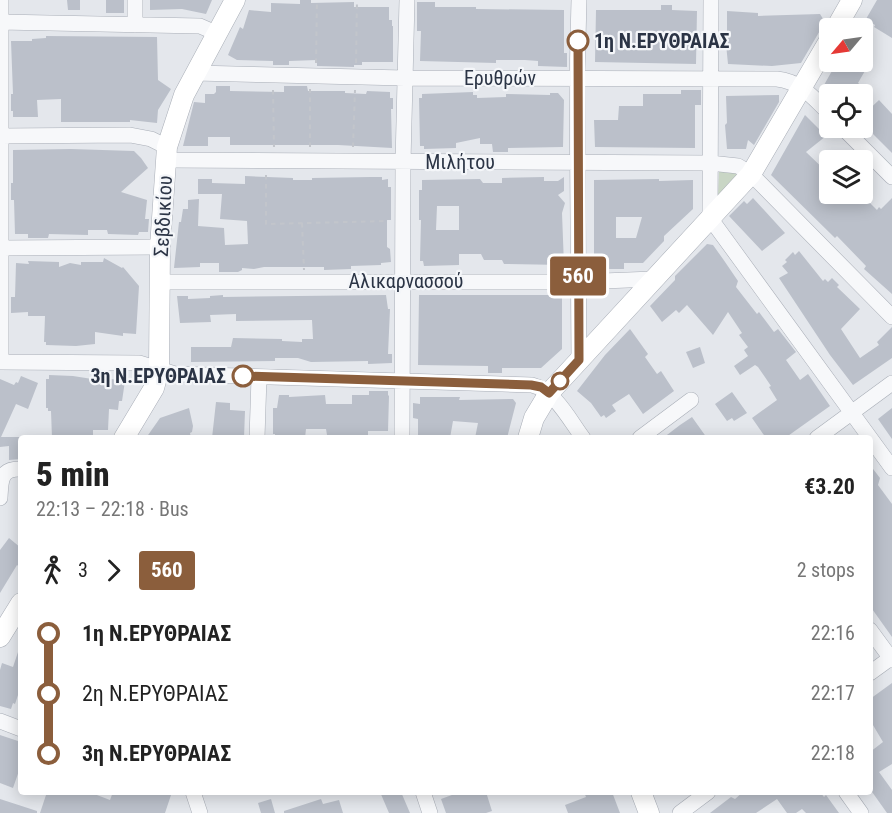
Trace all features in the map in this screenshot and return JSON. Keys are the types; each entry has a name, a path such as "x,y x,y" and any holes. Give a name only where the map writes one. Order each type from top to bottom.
{"street":[{"path":"1,0 1,362 139,363 175,374 531,385 541,387 549,393 581,435"},
{"path":"135,0 135,25"},
{"name":"Σεβδικίου","path":"126,435 154,388 159,370 160,247 166,154 173,124 195,73 235,0"},
{"path":"402,435 403,162 407,0"},
{"path":"579,0 577,78 579,360"},
{"path":"711,0 710,218 867,435"},
{"path":"842,18 852,0"},
{"path":"0,22 200,26 216,33"},
{"path":"529,435 534,418 549,393 751,174 819,58"},
{"name":"Ερυθρών","path":"195,73 313,76 356,69 405,78 777,80 791,81 802,88"},
{"path":"802,88 819,104"},
{"name":"Μιλήτου","path":"1,136 130,135 151,139 166,154 270,161 710,163 738,166 751,174"},
{"path":"853,138 892,177"},
{"path":"751,174 892,317"},
{"path":"1,248 160,247"},
{"name":"Αλικαρνασσού","path":"160,282 578,282 652,279"},
{"path":"257,435 259,377"},
{"path":"822,435 892,383"},
{"path":"644,435 691,400"},
{"path":"873,443 892,468"},
{"path":"0,498 4,473 8,470 18,469"},
{"path":"0,637 18,608"},
{"path":"873,634 892,658 873,671"},
{"path":"0,722 18,728"},
{"path":"188,813 196,795"},
{"path":"197,795 200,813"},
{"path":"424,795 430,813"},
{"path":"642,795 649,813"},
{"path":"680,813 704,795"},
{"path":"848,795 859,812"}],"path":[{"path":"310,147 317,0"},
{"path":"353,143 357,0"},
{"path":"273,75 266,224 403,221"},
{"path":"302,223 304,282"}],"green space":[{"path":"719,171 737,173 739,176 718,196"}],"building":[{"path":"67,0 80,0 80,10 68,10"},
{"path":"106,0 124,0 124,13 106,13"},
{"path":"150,0 212,0 206,14 182,9 150,10"},
{"path":"300,0 311,0 311,3 354,2 354,7 389,7 389,20 392,20 393,26 393,62 362,62 362,65 354,65 354,67 317,66 317,60 289,61 289,65 273,65 273,61 237,60 228,55 240,27 243,29 249,10 271,12 271,3 300,4"},
{"path":"877,0 892,0 892,38 874,27 873,18 867,18"},
{"path":"417,2 435,2 435,7 564,10 564,53 567,53 567,67 538,66 538,61 525,60 496,60 496,63 420,61 421,31 417,31"},
{"path":"661,5 672,5 672,10 697,11 696,64 595,62 596,10 661,10"},
{"path":"727,11 758,13 758,16 820,14 822,18 819,18 819,32 801,63 772,66 728,64 725,34 727,34"},
{"path":"46,36 157,37 158,80 171,89 158,110 157,123 130,120 130,122 61,122 61,99 37,100 38,117 13,117 13,111 11,111 11,94 13,94 11,41 32,41 32,39 46,38"},
{"path":"831,72 864,72 859,84 825,84"},
{"path":"216,86 230,86 230,91 284,92 284,86 307,86 308,91 345,91 345,93 366,94 367,91 390,92 390,98 393,98 392,148 338,145 230,145 230,137 208,137 208,146 183,146 194,102 205,103 205,94 214,94"},
{"path":"681,90 701,90 701,105 695,105 695,148 595,147 594,120 618,120 619,106 643,106 643,94 681,94"},
{"path":"473,92 477,98 506,97 506,94 550,95 550,93 558,93 564,100 563,147 508,148 508,152 493,152 492,144 480,144 480,138 456,143 456,148 424,149 424,146 420,146 419,98 422,98 422,94"},
{"path":"779,95 779,102 754,145 748,140 746,149 727,149 726,96"},
{"path":"879,100 892,114 892,153 873,134 873,106"},
{"path":"805,115 819,129 819,138 824,138 806,152 819,164 819,204 871,204 877,210 892,198 892,294 864,269 866,266 837,236 835,238 771,175"},
{"path":"13,150 134,151 141,158 148,168 121,192 147,200 145,219 149,219 148,232 139,232 138,235 108,234 107,230 88,230 88,235 49,234 48,238 28,238 28,234 15,234 14,200 11,200"},
{"path":"245,176 293,178 293,180 371,177 388,179 388,187 391,187 391,220 387,220 387,247 390,249 391,262 381,263 381,265 351,266 351,269 324,270 324,267 264,267 242,268 238,272 219,272 219,263 200,263 200,267 174,268 179,222 181,222 183,209 188,209 188,200 199,199 198,226 224,228 225,245 248,244 247,221 220,219 222,194 198,194 198,179 212,179 212,183 245,184"},
{"path":"544,177 544,181 558,181 564,177 564,191 558,195 565,203 562,213 564,265 504,264 502,260 484,260 481,254 459,254 459,265 424,266 423,261 420,261 421,220 419,220 419,190 422,190 422,180 480,179 483,183 502,183 502,178","holes":["437,206 459,206 459,230 436,230"]},
{"path":"594,180 693,180 693,209 664,236 664,241 643,263 624,263 624,269 594,269","holes":["616,217 642,217 636,238 616,238"]},
{"path":"753,198 785,233 762,251 729,216 744,201 747,204"},
{"path":"707,244 713,245 738,281 736,287 757,314 759,312 774,332 778,329 796,352 786,360 800,380 808,374 830,406 789,435 764,435 752,418 777,400 758,367 755,365 740,375 734,366 748,356 744,350 748,347 739,335 742,333 728,312 713,335 687,305 679,313 676,310 662,322 650,306 675,280 675,276"},
{"path":"799,251 823,281 825,279 828,282 832,278 839,285 837,287 860,309 841,329 860,358 879,345 877,342 892,327 892,358 853,385 830,355 779,278 788,273 782,266 787,262 785,260 793,252 795,255"},
{"path":"104,258 123,267 139,286 136,334 123,333 123,336 95,332 95,344 46,345 44,342 45,316 28,316 28,312 11,313 11,297 15,297 16,263 59,262 59,267 70,263 81,265 81,262 103,262"},
{"path":"223,295 223,297 386,295 388,309 390,309 388,354 392,354 392,363 311,362 298,358 275,358 275,361 191,362 191,347 231,347 233,338 282,339 282,341 302,342 302,339 313,339 312,320 236,321 236,314 210,315 211,322 180,323 177,296 188,296 188,299"},
{"path":"419,295 562,295 562,349 541,368 502,368 502,373 488,373 488,366 418,365"},
{"path":"630,329 648,354 645,357 657,374 661,371 674,391 643,414 629,394 612,405 616,411 606,418 604,415 601,417 591,403 577,391 605,355"},
{"path":"700,347 705,363 693,368 686,352"},
{"path":"49,375 125,381 118,410 109,409 108,430 93,430 93,435 52,435 51,411 46,408 46,379 49,379"},
{"path":"21,376 38,383 28,409 16,404 1,437 18,437 18,459 9,460 9,446 0,447 0,379 14,385 18,383"},
{"path":"369,391 388,391 388,431 368,431 368,435 327,435 326,429 306,429 305,435 273,434 273,408 277,408 279,395 289,395 289,397 325,395 326,404 352,404 352,395 369,395"},
{"path":"732,392 747,413 734,421 732,418 727,421 715,404"},
{"path":"420,397 460,397 459,400 513,399 516,403 508,435 476,435 478,423 453,421 451,435 418,435 418,419 413,418 413,403 420,404"},
{"path":"216,402 230,403 230,410 245,411 244,435 212,435"},
{"path":"189,408 192,432 190,435 148,435 160,418"},
{"path":"892,408 892,439 878,419"},
{"path":"692,417 705,435 667,435"},
{"path":"873,469 880,478 878,485 892,504 892,637 873,610"},
{"path":"9,538 18,546 18,566 0,593 0,550"},
{"path":"18,652 18,695 11,709 0,706 0,670 2,663 13,667"},
{"path":"892,683 892,764 879,772 892,790 892,813 887,813 873,793 873,750 883,742 873,725 873,697"},
{"path":"0,735 18,741 18,774 13,788 0,783"},
{"path":"46,795 97,795 110,800 112,795 171,795 165,813 40,813"},
{"path":"381,795 402,795 410,813 389,813"},
{"path":"452,795 487,795 492,811 446,813 441,799"},
{"path":"585,795 613,795 620,813 568,813 565,805 586,797"},
{"path":"740,795 822,795 824,797 826,795 839,813 806,813 802,809 796,813 787,813 777,799 756,813 710,813 731,797 735,799"},
{"path":"0,799 37,811 37,813 0,813"},
{"path":"271,799 275,813 261,813 258,803"},
{"path":"321,799 323,804 339,800 343,813 284,813 284,811"}],"bus line":[{"name":"560","path":"243,376 531,385 541,387 549,393 579,360 578,41"}],"place":[{"name":"1η Ν.ΕΡΥΘΡΑΙΑΣ","path":"578,41"},
{"name":"3η Ν.ΕΡΥΘΡΑΙΑΣ","path":"243,376"}]}
